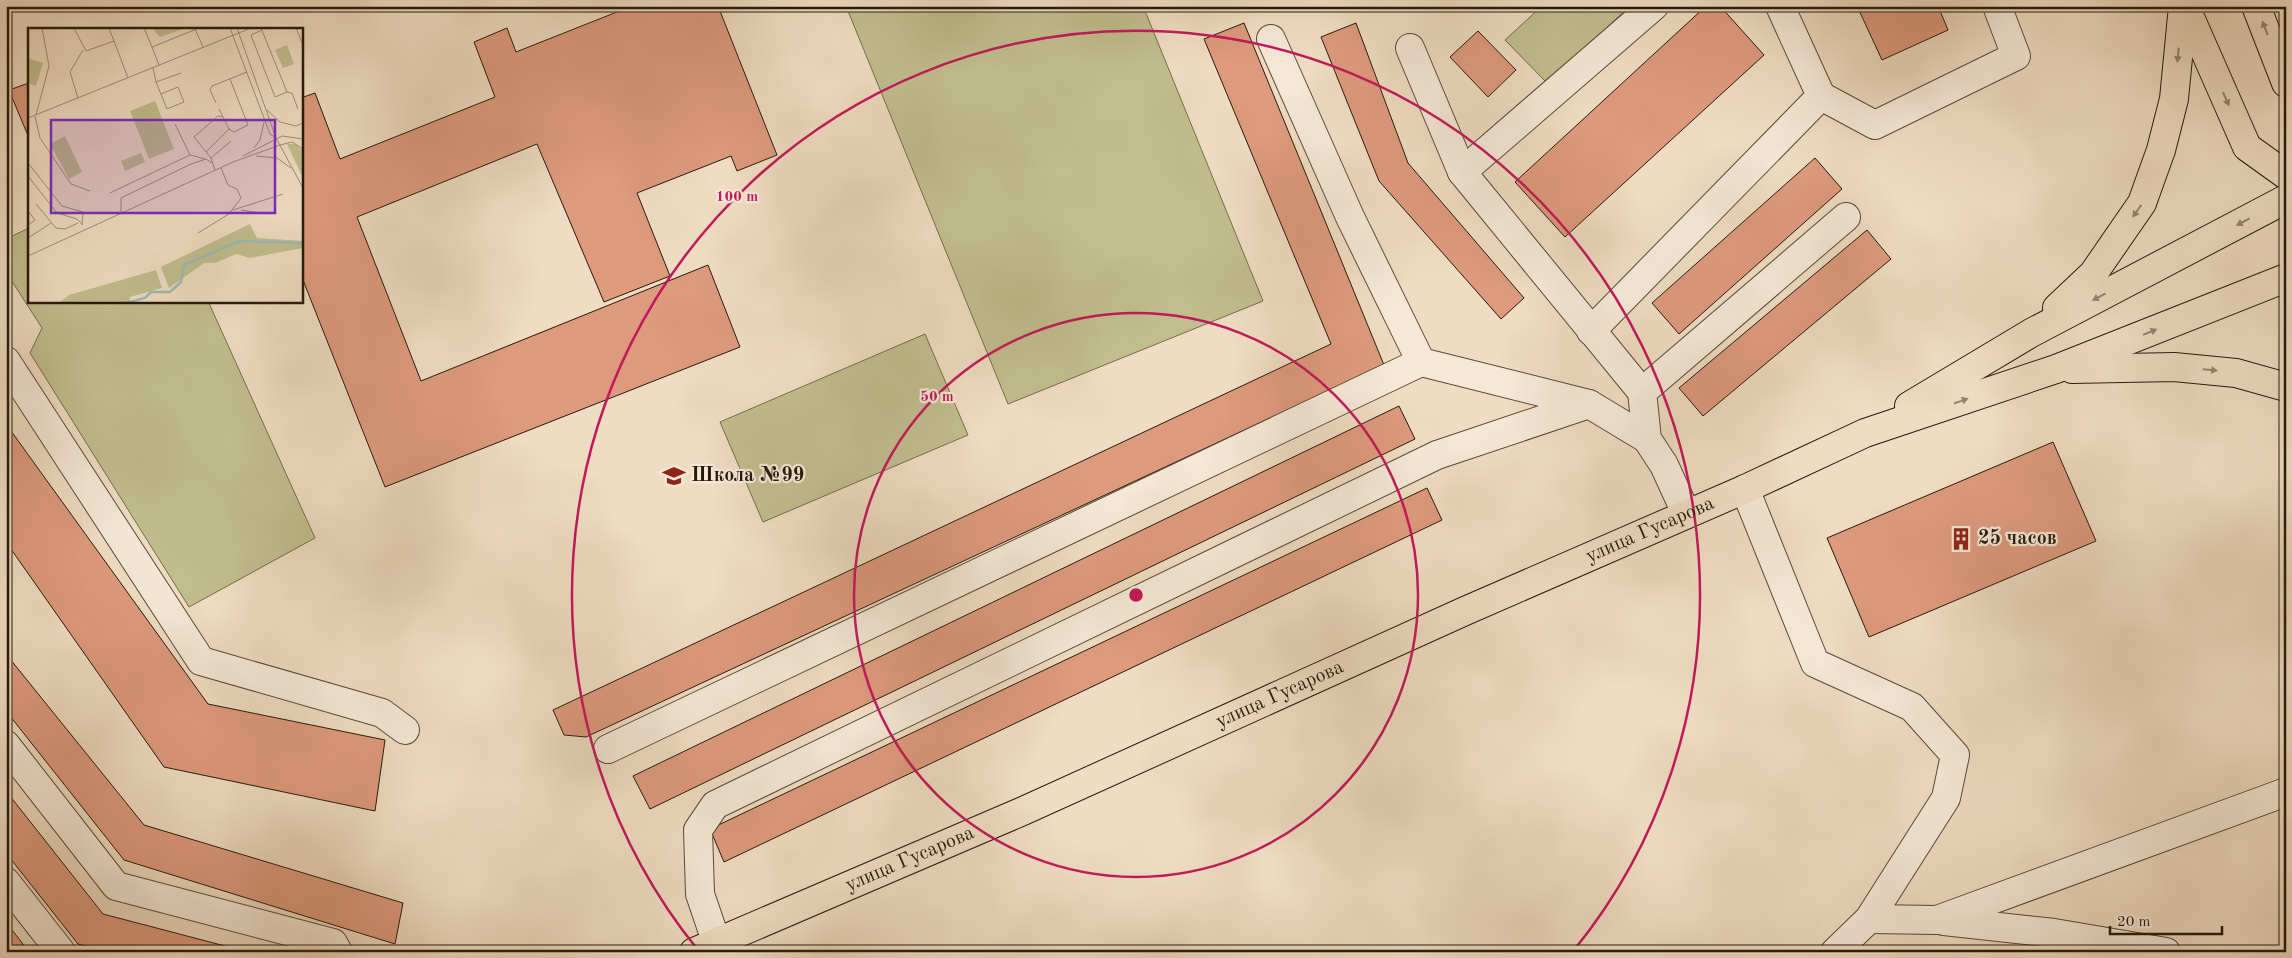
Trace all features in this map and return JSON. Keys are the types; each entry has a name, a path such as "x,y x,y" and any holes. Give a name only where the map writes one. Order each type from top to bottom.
{"main road":[{"path":"2184,6 2247,148 2286,175"},
{"path":"2031,333 2093,274 2142,203 2161,150 2174,98 2184,6"},
{"path":"2256,6 2286,83"},
{"path":"1865,433 2031,333 2286,199"},
{"path":"1865,433 2056,369 2286,278"},
{"path":"2056,369 2174,367 2236,373 2286,387"},
{"name":"улица Гусарова","path":"705,946 1023,811 1686,513 1745,489 1865,433"}],"lane":[{"path":"1462,172 1654,6"},
{"path":"1780,6 1821,96 1875,125 2016,56 1997,6"},
{"path":"1271,39 1350,216 1422,362"},
{"path":"1410,48 1462,172 1642,392 1647,439"},
{"path":"1591,331 1821,96"},
{"path":"1642,392 1846,216"},
{"path":"6,361 201,661 382,713 405,730"},
{"path":"608,749 1422,362 1589,404 1647,439 1664,465 1686,513"},
{"path":"705,946 700,894 698,830 715,805 1437,455 1589,404"},
{"path":"1745,489 1815,663 1912,707 1955,755 1946,798 1869,919 1835,952"},
{"path":"6,746 116,886 333,943 338,952"},
{"path":"1937,920 2286,792"},
{"path":"6,882 61,952"},
{"path":"1869,919 1937,920 2054,933 2166,952"}],"shaded area":[{"path":"846,6 1143,6 1263,301 1008,404"},
{"path":"1542,6 1630,6 1547,83 1505,40"},
{"path":"28,228 28,302 208,302 315,538 189,607 30,353 42,328 6,272 6,239"},
{"path":"925,334 968,435 763,522 720,422"}],"building":[{"path":"632,6 718,6 777,155 737,171 731,156 637,193 670,276 604,302 537,144 357,217 421,381 708,265 740,347 385,487 302,278 302,98 315,93 340,159 495,97 474,42 507,28 516,52"},
{"path":"1706,6 1720,6 1764,55 1565,237 1515,182"},
{"path":"1857,6 1938,6 1948,30 1882,60"},
{"path":"1244,23 1384,365 586,737 564,735 553,710 1331,344 1204,39"},
{"path":"1356,23 1408,163 1524,298 1501,319 1379,181 1321,37"},
{"path":"1478,31 1516,70 1488,97 1450,57"},
{"path":"28,83 28,136 9,90"},
{"path":"1815,158 1842,189 1679,334 1652,303"},
{"path":"1867,230 1891,259 1703,416 1679,388"},
{"path":"1399,406 1415,439 650,809 633,776"},
{"path":"6,424 208,704 385,740 375,811 164,767 6,542"},
{"name":"25 часов","path":"2053,442 2096,541 1869,637 1827,538"},
{"path":"1427,488 1442,520 724,862 710,829"},
{"path":"6,654 144,825 403,903 395,944 124,860 6,711"},
{"path":"6,791 103,914 248,952 108,952 78,944 6,853"},
{"path":"6,922 29,952 6,952"}],"place":[{"name":"Школа №99","path":"674,476"},
{"name":"25 часов","path":"1961,539"}]}
